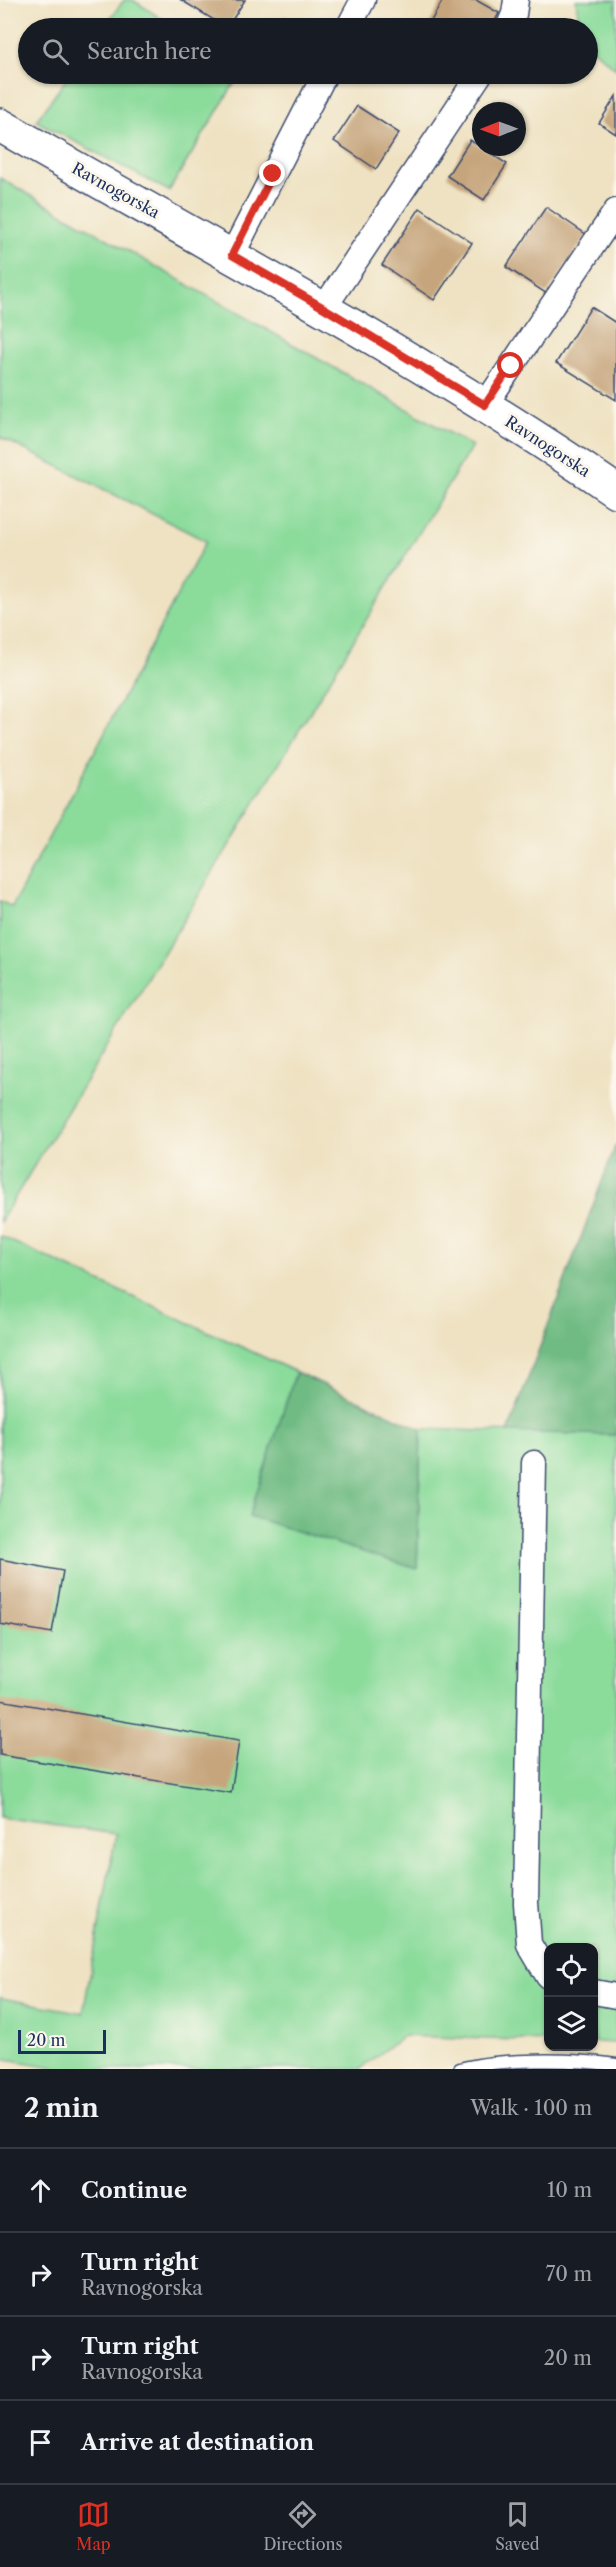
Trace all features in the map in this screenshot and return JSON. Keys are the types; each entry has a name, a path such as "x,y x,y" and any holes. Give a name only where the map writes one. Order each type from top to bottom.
{"main road":[{"name":"Ravnogorska","path":"0,124 324,308 485,405 616,491"}],"street":[{"path":"353,18 363,0"},
{"path":"512,18 516,0"},
{"path":"232,255 320,84"},
{"path":"324,308 473,84"},
{"path":"485,405 616,211"},
{"path":"534,1463 526,1903 530,1944 544,1968"},
{"path":"598,1993 616,1996"}],"lane":[{"path":"460,2069 495,2062 595,2062 616,2066"}],"green space":[{"path":"124,0 133,0 161,18 110,18"},
{"path":"576,0 616,0 616,69 598,54 598,18 579,18"},
{"path":"63,84 234,84 169,191 36,121"},
{"path":"0,178 472,446 0,1222 0,901 12,907 206,541 0,437"},
{"path":"616,1144 616,1435 508,1432"},
{"path":"0,1236 296,1372 250,1516 417,1568 421,1429 616,1435 616,2043 598,2042 598,1943 544,1943 544,2041 403,2036 360,2069 65,2069 0,2058 0,1998 83,2013 116,1834 0,1818"},
{"path":"296,1372 421,1429 417,1569 249,1516"}],"building":[{"path":"181,0 245,0 233,18 211,18"},
{"path":"443,0 476,0 499,13 496,18 433,18"},
{"path":"616,96 616,134 599,123"},
{"path":"357,106 399,133 376,169 334,141"},
{"path":"470,140 472,141 472,156 495,156 507,164 484,200 447,176"},
{"path":"546,207 587,235 547,294 506,267"},
{"path":"420,208 472,243 434,300 382,265"},
{"path":"591,307 616,323 616,400 556,363"},
{"path":"0,1559 63,1571 52,1633 0,1624"},
{"path":"0,1700 239,1741 231,1793 0,1755"}],"route":[{"path":"273,174 232,255 485,405 511,366"}]}
